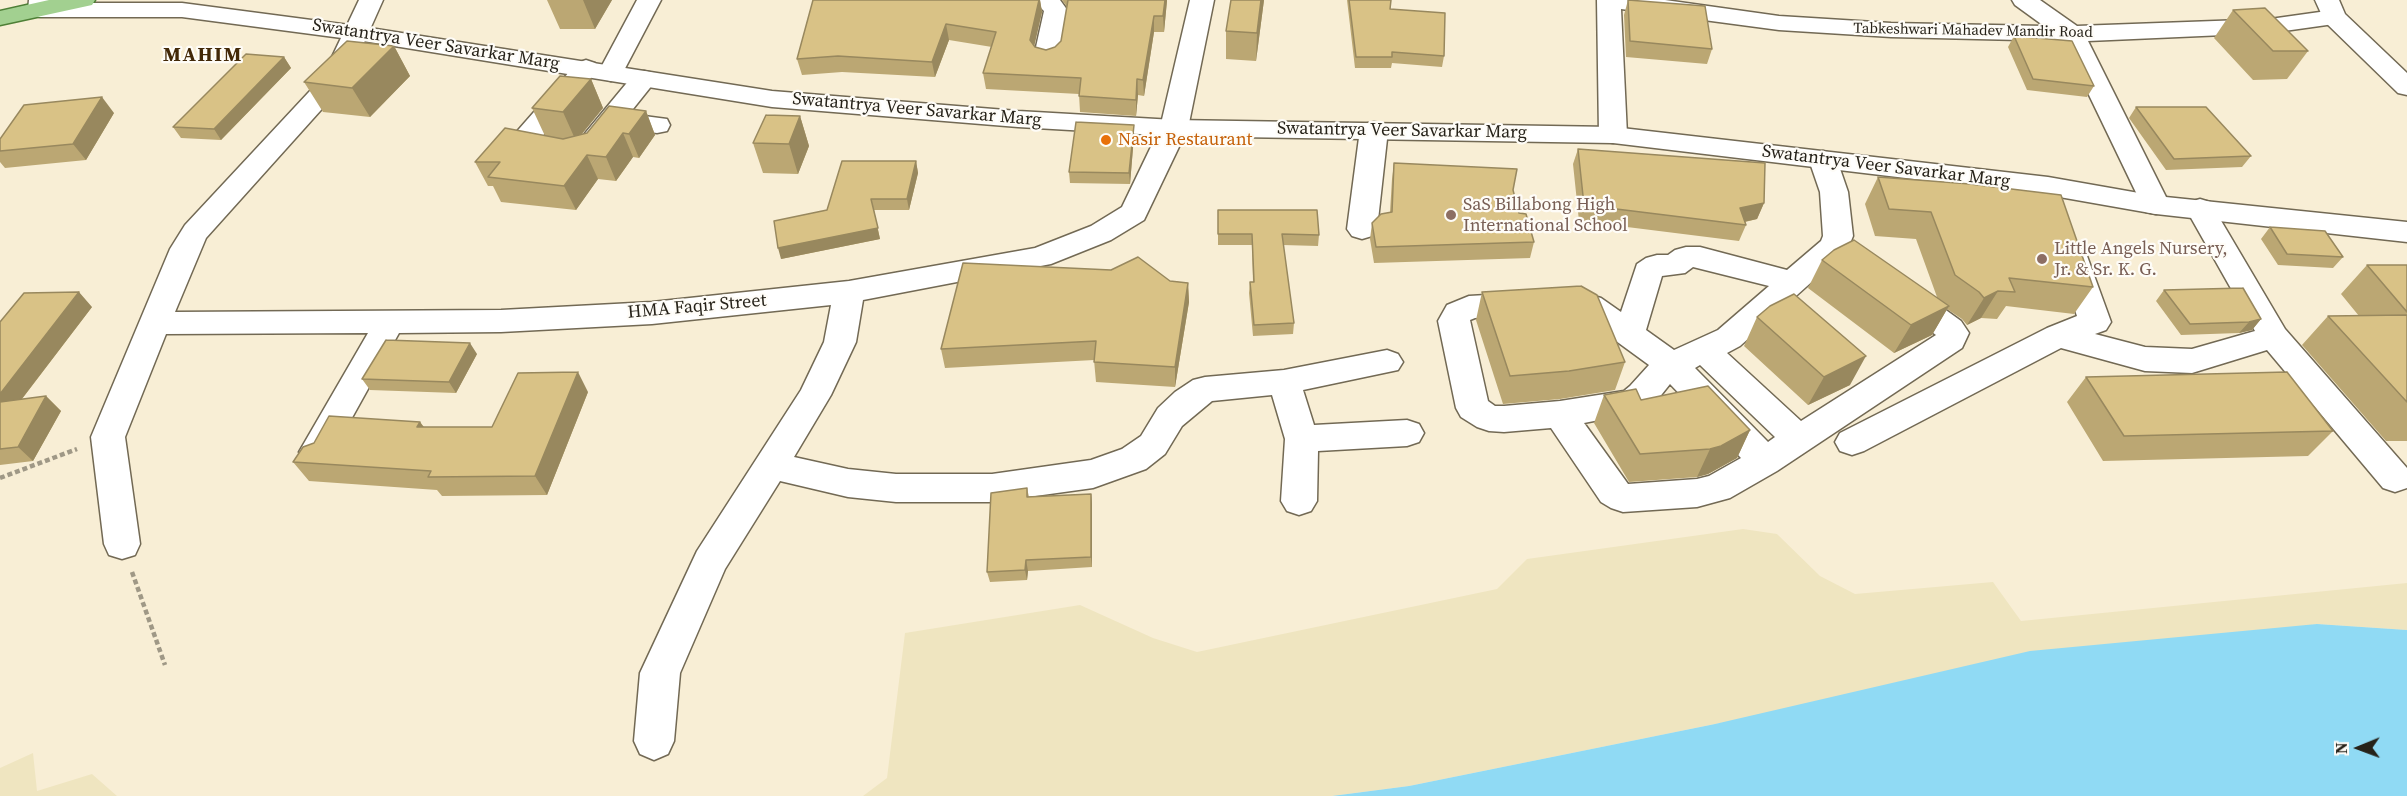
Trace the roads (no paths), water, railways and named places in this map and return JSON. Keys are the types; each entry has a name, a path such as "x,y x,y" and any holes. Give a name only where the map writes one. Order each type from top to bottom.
{"main road":[{"path":"0,18 40,5 83,0"}],"street":[{"path":"122,544 108,437 185,249 195,232 333,81 371,0"},
{"path":"649,0 598,71 522,143 574,152 585,150 651,80"},
{"path":"1039,0 1050,3 1056,11 1047,56"},
{"name":"HMA Faqir Street","path":"153,324 501,321 652,313 849,292 1040,257 1101,233 1134,213 1174,128 1202,0"},
{"path":"1610,0 1613,135"},
{"name":"Tabkeshwari Mahadev Mandir Road","path":"1610,0 1833,28 2072,34 2270,27 2331,9"},
{"path":"2024,0 2072,34 2156,205"},
{"name":"Swatantrya Veer Savarkar Marg","path":"40,5 182,10 357,33 772,99 1018,120 1174,128 1613,135 2048,186 2156,205 2407,232"},
{"path":"2331,9 2407,87"},
{"path":"560,162 591,164 625,122 651,80"},
{"path":"625,122 657,125"},
{"path":"1362,230 1374,130"},
{"path":"1765,461 1672,365 1590,306 1574,302 1469,308 1458,313 1454,321 1473,408 1489,418 1504,419 1560,414 1632,402 1663,370 1672,365 1729,339 1784,290 1844,253 1838,236 1834,192 1823,160"},
{"path":"1852,442 2058,336 2095,322 2048,186"},
{"path":"2200,209 2274,337 2395,478"},
{"path":"1630,333 1648,271 1657,265 1674,267 1686,257 1700,256 1784,290 1801,320"},
{"path":"1560,414 1613,492 1623,498 1697,493 1718,488 1799,440 1951,340 1953,333 1950,328 1883,281"},
{"path":"654,741 660,673 710,562 815,395 840,342 849,292"},
{"path":"316,452 389,323"},
{"path":"2058,336 2145,359 2192,361 2274,337"},
{"path":"1704,350 1799,440"},
{"path":"771,465 848,483 896,488 992,488 1093,474 1134,459 1153,445 1170,417 1187,401 1205,389 1284,382 1387,362"},
{"path":"1852,365 1878,388"},
{"path":"1284,382 1302,439 1299,501"},
{"path":"1302,439 1407,433"}],"water":[{"path":"2317,624 2407,630 2407,796 1332,796 1409,786 1715,724 2030,651"}],"place":[{"name":"Nasir Restaurant","path":"1106,140"},
{"name":"SaS Billabong High International School","path":"1451,215"},
{"name":"Little Angels Nursery, Jr. & Sr. K. G.","path":"2042,259"}],"district":[{"name":"MAHIM","path":"203,56"}]}
